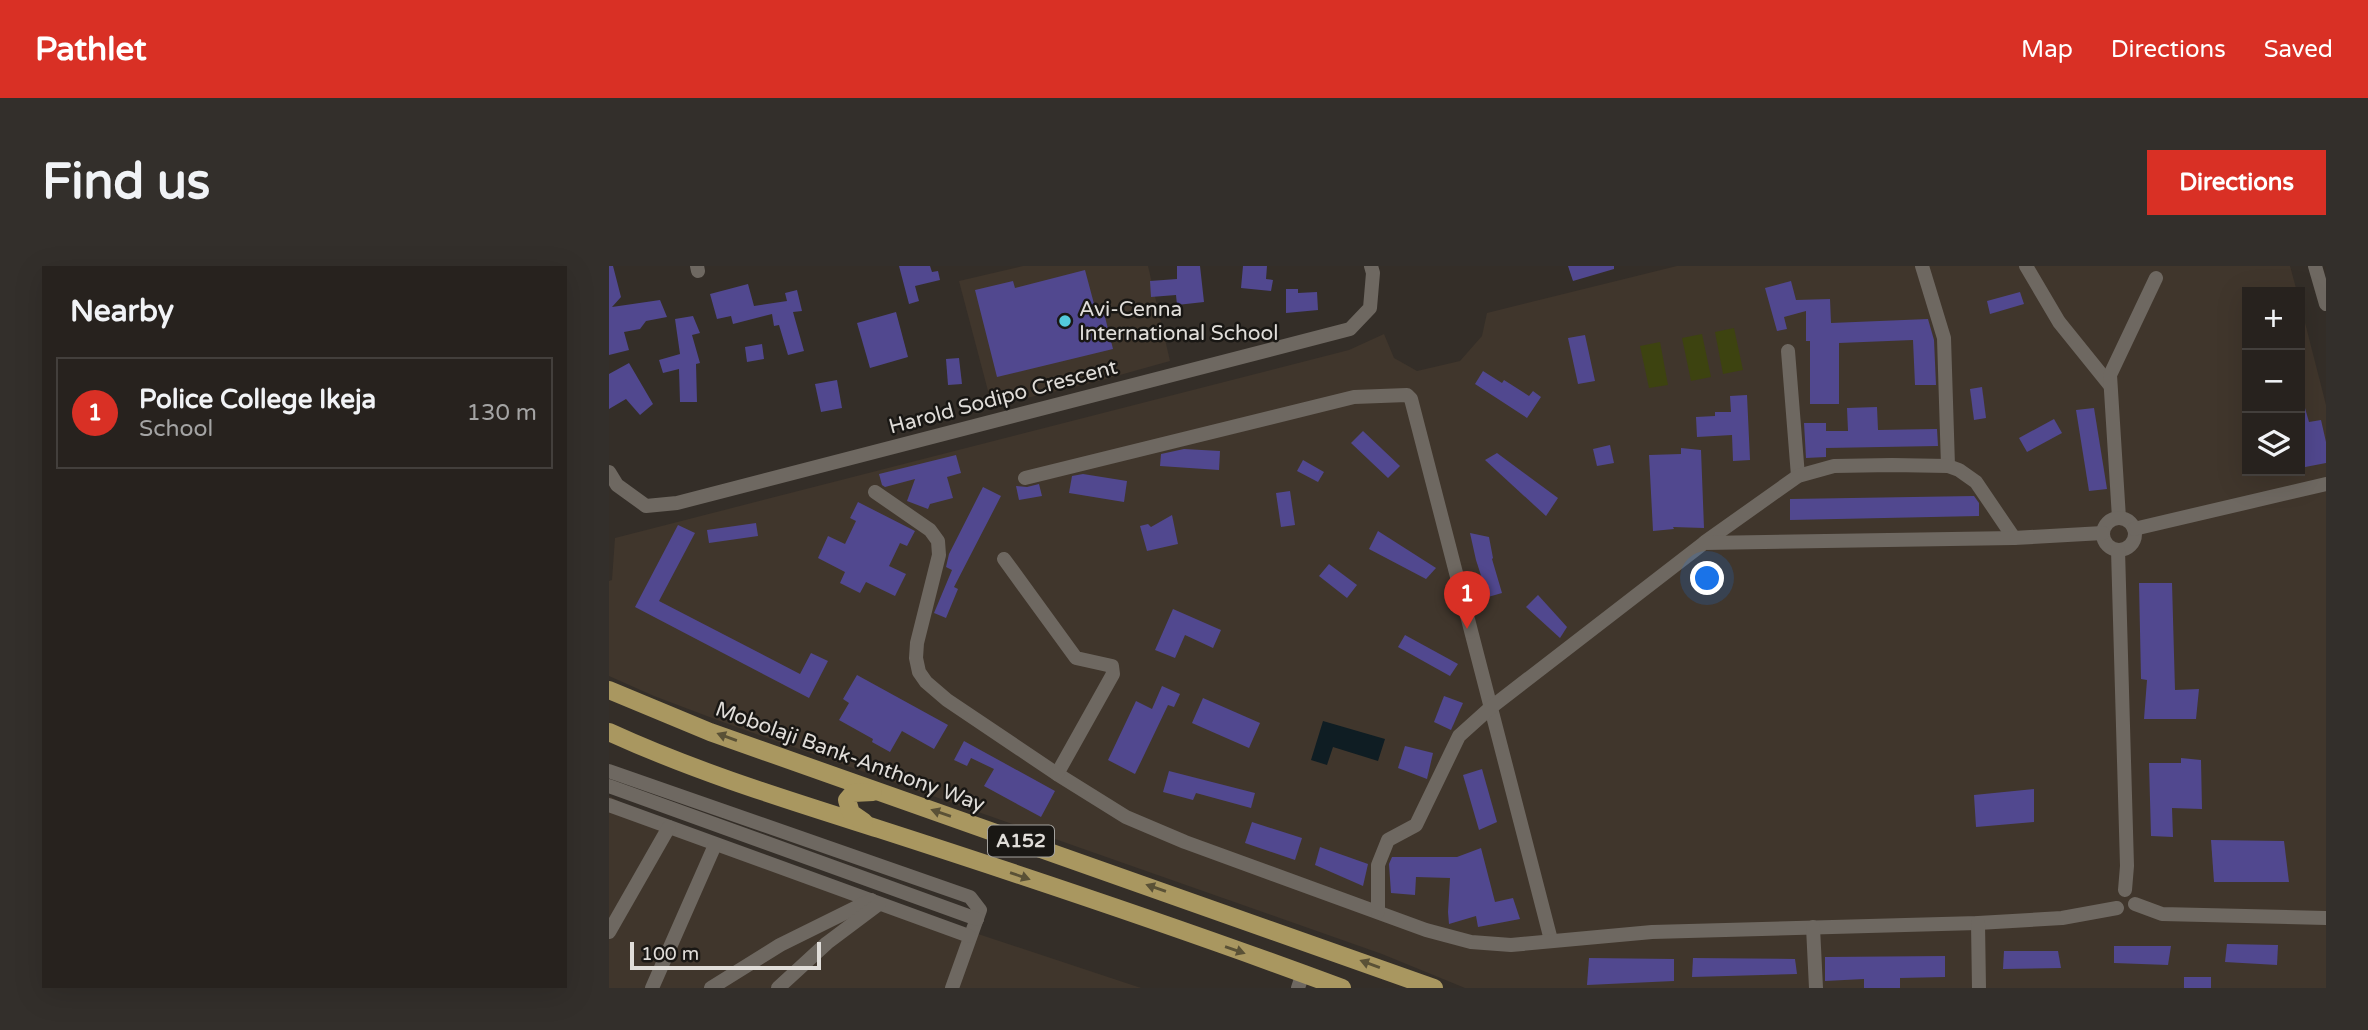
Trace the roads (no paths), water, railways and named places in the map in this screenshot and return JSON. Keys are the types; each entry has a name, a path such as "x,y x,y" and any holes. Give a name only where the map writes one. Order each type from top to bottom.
{"main road":[{"name":"Mobolaji Bank-Anthony Way","path":"609,690 710,732 1434,988"},
{"name":"A152","path":"609,732 731,781 878,829 1300,981 1342,988"},
{"path":"804,806 828,805 839,792 833,780 814,769"},
{"path":"878,829 851,813 847,800 853,793 860,792 887,795"}],"street":[{"name":"Harold Sodipo Crescent","path":"611,480 646,506 677,503 1350,329 1370,308 1373,273 1371,266"},
{"path":"1923,266 1944,338 1948,466"},
{"path":"2026,266 2059,322 2109,384"},
{"path":"2319,272 2326,304"},
{"path":"2119,518 2109,384 2113,367 2156,278"},
{"path":"1789,351 1798,475"},
{"path":"1025,478 1355,397 1407,395 1411,399 1489,709 1551,940"},
{"path":"1378,912 1378,865 1388,840 1416,825 1459,736 1489,709 1704,543 1798,475 1834,466 1948,466 1976,482 2014,538"},
{"path":"2134,529 2326,484"},
{"path":"875,492 930,530 937,541 939,555 917,643 916,658 919,672 926,682 947,700 1056,774 1126,817 1185,842 1426,930 1471,942 1511,945 1652,932 1978,923 2062,918 2117,908 2127,911 2135,904"},
{"path":"2119,518 2129,521 2134,529 2132,544 2118,550 2109,546 2103,533 2110,520 2119,518"},
{"path":"1704,543 2014,538 2103,533"},
{"path":"2118,550 2127,866 2125,890"},
{"path":"1003,559 1076,659 1112,666 1113,674 1056,774"},
{"path":"609,771 970,897 980,910 952,988"},
{"path":"609,786 977,919"},
{"path":"609,805 969,936"},
{"path":"609,932 669,827"},
{"path":"652,988 715,845"},
{"path":"2125,890 2134,895 2135,904"},
{"path":"2117,908 2117,895 2125,890"},
{"path":"711,988 780,945 875,902"},
{"path":"778,988 875,902"},
{"path":"2135,904 2162,914 2326,918"},
{"path":"1978,923 1979,988"},
{"path":"1813,927 1816,988"}],"place":[{"name":"Avi-Cenna International School","path":"1065,321"},
{"name":"Police College Ikeja","path":"1467,629"}]}
